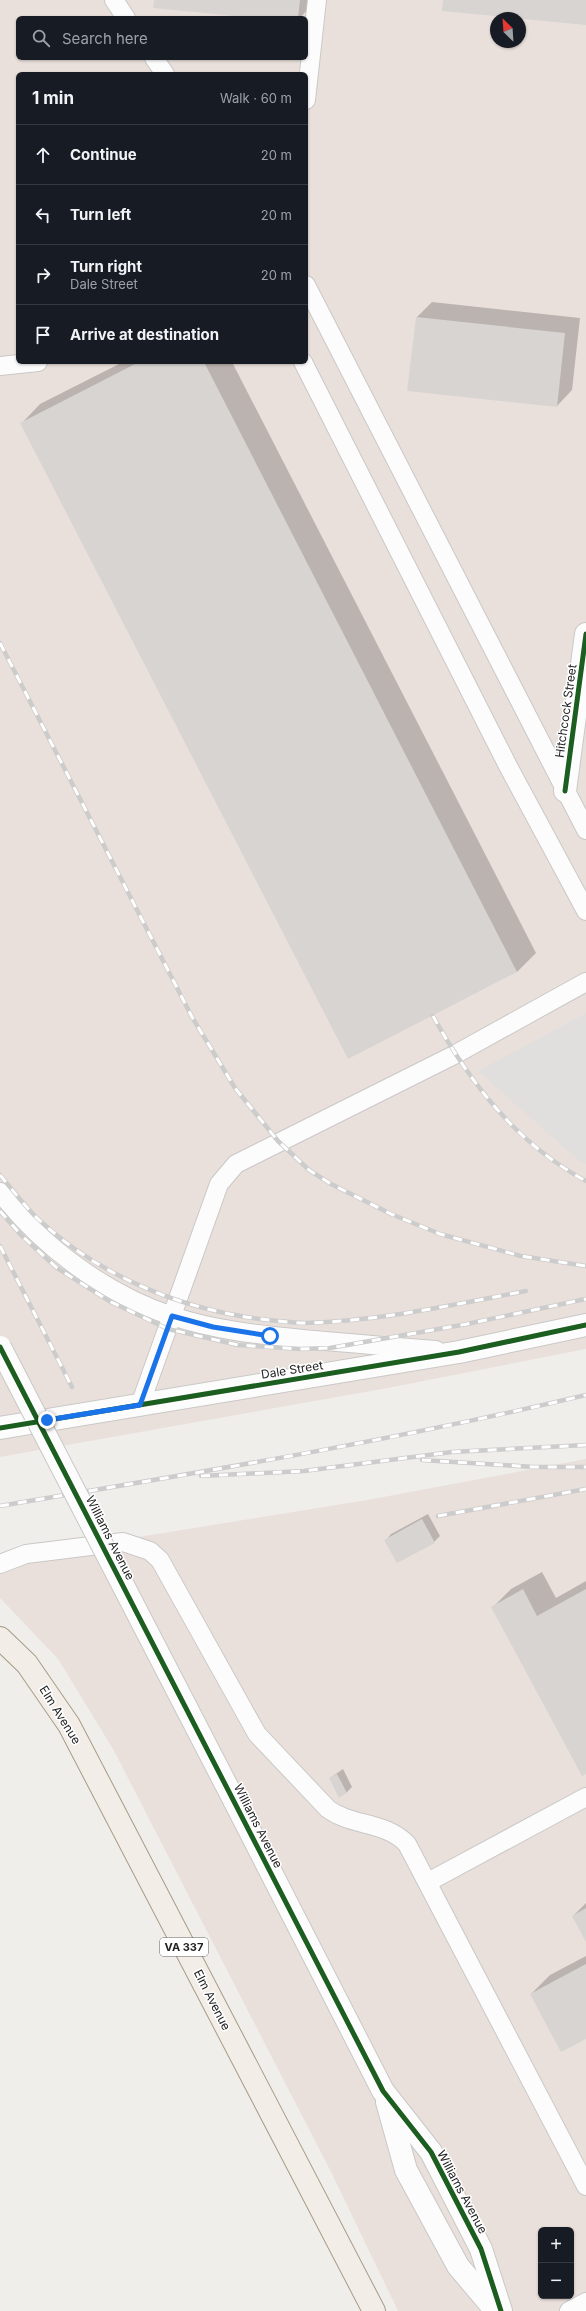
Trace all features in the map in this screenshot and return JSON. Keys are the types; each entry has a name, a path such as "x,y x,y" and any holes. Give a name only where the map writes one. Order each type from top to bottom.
{"main road":[{"name":"Elm Avenue","path":"0,1638 27,1664 69,1725 374,2311"}],"street":[{"name":"Hitchcock Street","path":"565,791 586,634"},
{"name":"Dale Street","path":"0,1428 459,1352 586,1325"},
{"name":"Williams Avenue","path":"0,1347 383,2091 406,2170 458,2266 496,2311"},
{"name":"Williams Avenue","path":"383,2091 431,2152 481,2249 501,2311"}],"lane":[{"path":"114,0 125,16"},
{"path":"308,82 317,0"},
{"path":"155,60 164,72"},
{"path":"308,288 586,830"},
{"path":"0,366 19,364"},
{"path":"304,364 508,766 586,911"},
{"path":"140,1405 219,1184 236,1164 454,1055 586,982"},
{"path":"0,1192 17,1214 74,1264 131,1299 172,1316 213,1327 270,1336 459,1352"},
{"path":"0,1564 26,1554 123,1542 150,1551 160,1560 257,1734 328,1809 338,1816 393,1832 401,1838 413,1854 586,2186"},
{"path":"428,1882 586,1797"},
{"path":"569,2311 586,2302"}],"shaded area":[{"path":"0,0 586,0 586,1349 388,1388 0,1457"},
{"path":"586,1013 586,1164 578,1160 478,1071"},
{"path":"586,1459 586,2311 398,2311 331,2172 113,1749 58,1659 0,1598 0,1555 126,1539 367,1500"}],"building":[{"path":"154,0 300,0 298,16 235,16 153,8"},
{"path":"443,0 586,0 586,25 526,19 526,12 490,12 490,16 442,11"},
{"path":"416,317 565,333 557,407 407,391"},
{"path":"135,364 205,364 517,972 348,1059 20,423"},
{"path":"422,1519 435,1543 397,1563 384,1540"},
{"path":"523,1589 537,1616 586,1589 586,1774 582,1776 491,1607"},
{"path":"337,1774 347,1793 339,1798 329,1778"},
{"path":"586,1908 586,1942 572,1916"},
{"path":"586,1964 586,2039 561,2052 530,1994"}],"railway":[{"path":"0,643 192,1017 235,1088 278,1141 309,1170 331,1184 391,1214 440,1234 521,1256 586,1266"},
{"path":"433,1016 463,1065 479,1088 498,1110 538,1149 561,1166 586,1181"},
{"path":"0,1175 35,1216 59,1237 86,1256 114,1273 143,1287 174,1299 205,1308 237,1315 296,1323 333,1322 416,1312 526,1291"},
{"path":"0,1211 21,1235 57,1268 111,1302 168,1329 238,1345 300,1349 330,1348 467,1324 586,1299"},
{"path":"0,1246 72,1387"},
{"path":"0,1506 220,1469 367,1442 513,1412 586,1395"},
{"path":"201,1476 304,1471 452,1452 586,1445"},
{"path":"422,1460 534,1467 586,1467"},
{"path":"438,1516 586,1489"}],"cycle path":[{"path":"565,791 586,634"},
{"path":"0,1428 459,1352 586,1325"},
{"path":"0,1347 383,2091 431,2152 481,2249 501,2311"}],"route":[{"path":"47,1420 140,1405 172,1316 213,1327 270,1336"}]}
